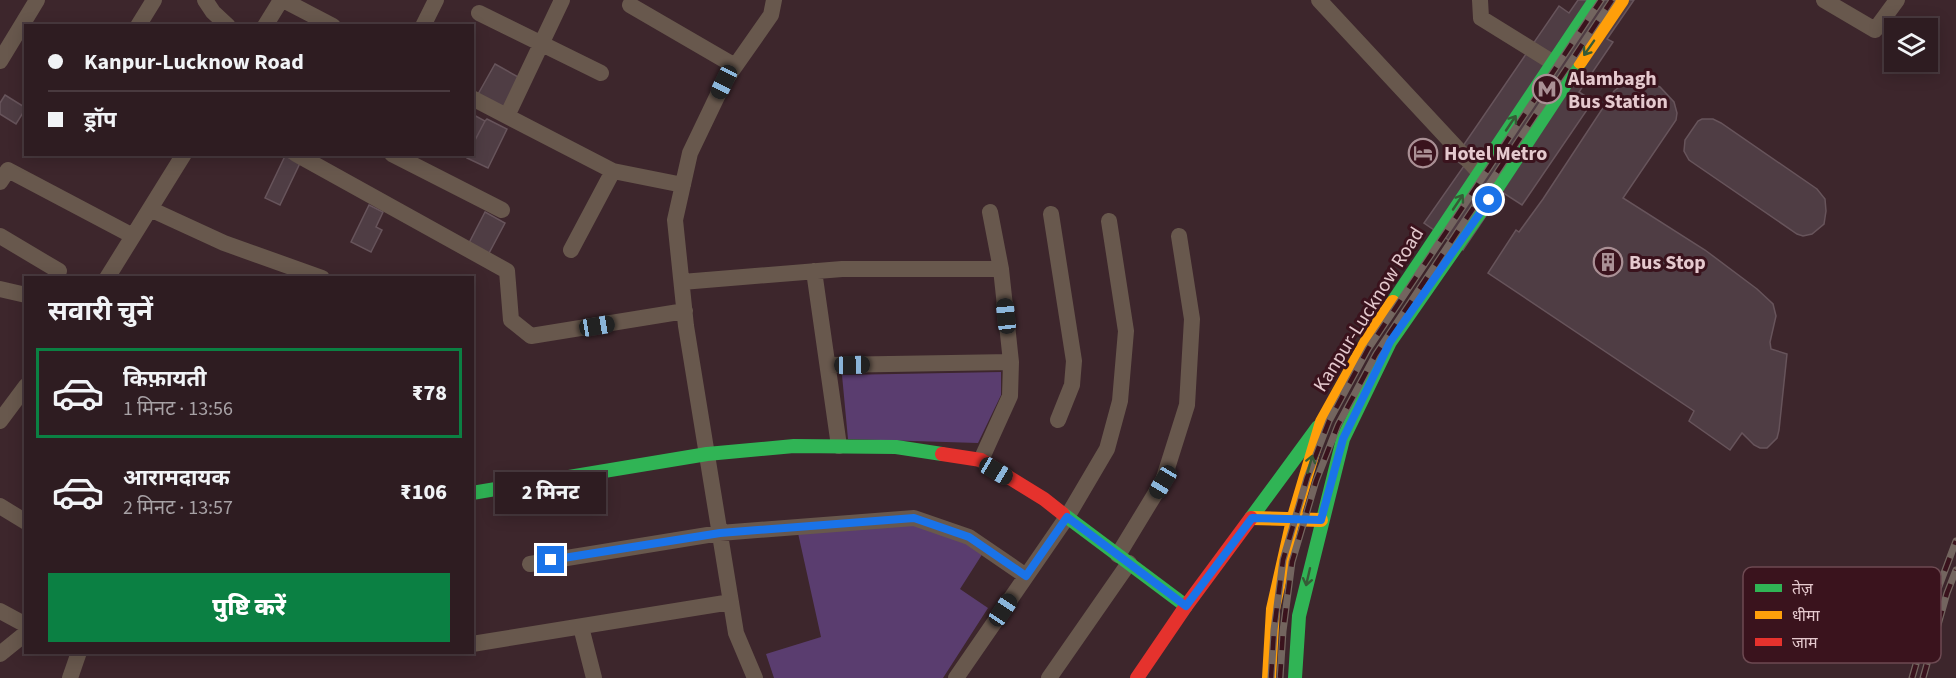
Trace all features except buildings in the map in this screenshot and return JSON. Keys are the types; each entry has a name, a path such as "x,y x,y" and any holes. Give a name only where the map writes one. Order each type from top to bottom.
{"main road":[{"name":"Kanpur-Lucknow Road","path":"1269,678 1273,609 1293,520 1322,422 1371,334 1595,0"},
{"name":"Kanpur-Lucknow Road","path":"1295,678 1299,616 1321,520 1343,439 1390,342 1622,0"},
{"path":"1137,678 1186,606 1322,422"},
{"path":"474,493 707,454 794,446 896,447 981,460 1044,500 1186,606"},
{"path":"1252,518 1321,520"}],"street":[{"path":"0,61 37,0"},
{"path":"139,24 154,0"},
{"path":"205,0 213,12 226,24"},
{"path":"266,24 282,0 329,24"},
{"path":"424,24 436,0"},
{"path":"507,116 562,0"},
{"path":"756,678 736,633 685,311 675,220 690,153 724,82 771,15 774,0"},
{"path":"1319,0 1479,172"},
{"path":"1480,0 1481,18 1552,62"},
{"path":"1824,0 1875,30 1897,0"},
{"path":"630,5 735,66"},
{"path":"479,13 601,74"},
{"path":"474,99 613,171 683,186"},
{"path":"108,276 183,156"},
{"path":"300,156 507,271 511,320 531,336 685,311"},
{"path":"396,156 502,210"},
{"path":"0,182 8,170 133,236"},
{"path":"571,250 613,171"},
{"path":"150,209 224,243 316,276"},
{"path":"981,460 1010,396 1011,362 1001,269 990,212"},
{"path":"1051,214 1074,361 1072,384 1058,420"},
{"path":"956,678 1067,517 1107,449 1120,401 1126,331 1109,221"},
{"path":"0,236 58,271"},
{"path":"1049,678 1124,559 1163,482 1187,405 1191,319 1179,236"},
{"path":"682,282 814,271 1001,269"},
{"path":"814,271 839,446"},
{"path":"0,289 24,295"},
{"path":"829,365 1011,362"},
{"path":"0,421 24,389"},
{"path":"0,506 24,521"},
{"path":"530,564 720,533 914,518 969,537 1026,576"},
{"path":"474,644 731,602"},
{"path":"0,611 24,624"},
{"path":"580,627 594,678"},
{"path":"0,654 24,635"},
{"path":"70,678 77,654"}],"shaded area":[{"path":"1001,372 1001,395 978,443 848,439 842,375"},
{"path":"796,524 939,525 983,553 960,589 988,608 943,678 774,678 766,654 821,637"}],"railway":[{"path":"1271,678 1274,630 1283,560 1307,478 1329,421 1368,349 1601,0"},
{"path":"1280,678 1283,631 1292,562 1316,481 1338,425 1376,354 1612,0"},
{"path":"1941,581 1956,541"},
{"path":"1941,614 1956,570"},
{"path":"1912,678 1916,663"},
{"path":"1923,678 1927,663"}],"traffic: fast":[{"path":"1393,302 1595,0"},
{"path":"1295,678 1299,616 1343,439 1390,342 1499,185 1580,62"},
{"path":"1251,518 1318,427"},
{"path":"474,493 707,454 794,446 896,447 942,454"},
{"path":"1063,514 1186,606"}],"traffic: slow":[{"path":"1580,62 1622,0"},
{"path":"1269,678 1273,609 1293,520 1322,422 1371,334 1393,302"},
{"path":"1252,518 1321,520"}],"traffic: jam":[{"path":"942,454 981,460 1044,499 1063,514"},
{"path":"1137,678 1186,606 1251,518"}],"place":[{"name":"Alambagh Bus Station","path":"1547,89"},
{"name":"Hotel Metro","path":"1423,153"},
{"name":"Bus Stop","path":"1608,262"}],"route":[{"path":"551,560 720,533 914,518 969,537 1026,576 1067,517 1186,606 1252,518 1321,520 1343,439 1390,342 1489,200"}]}
